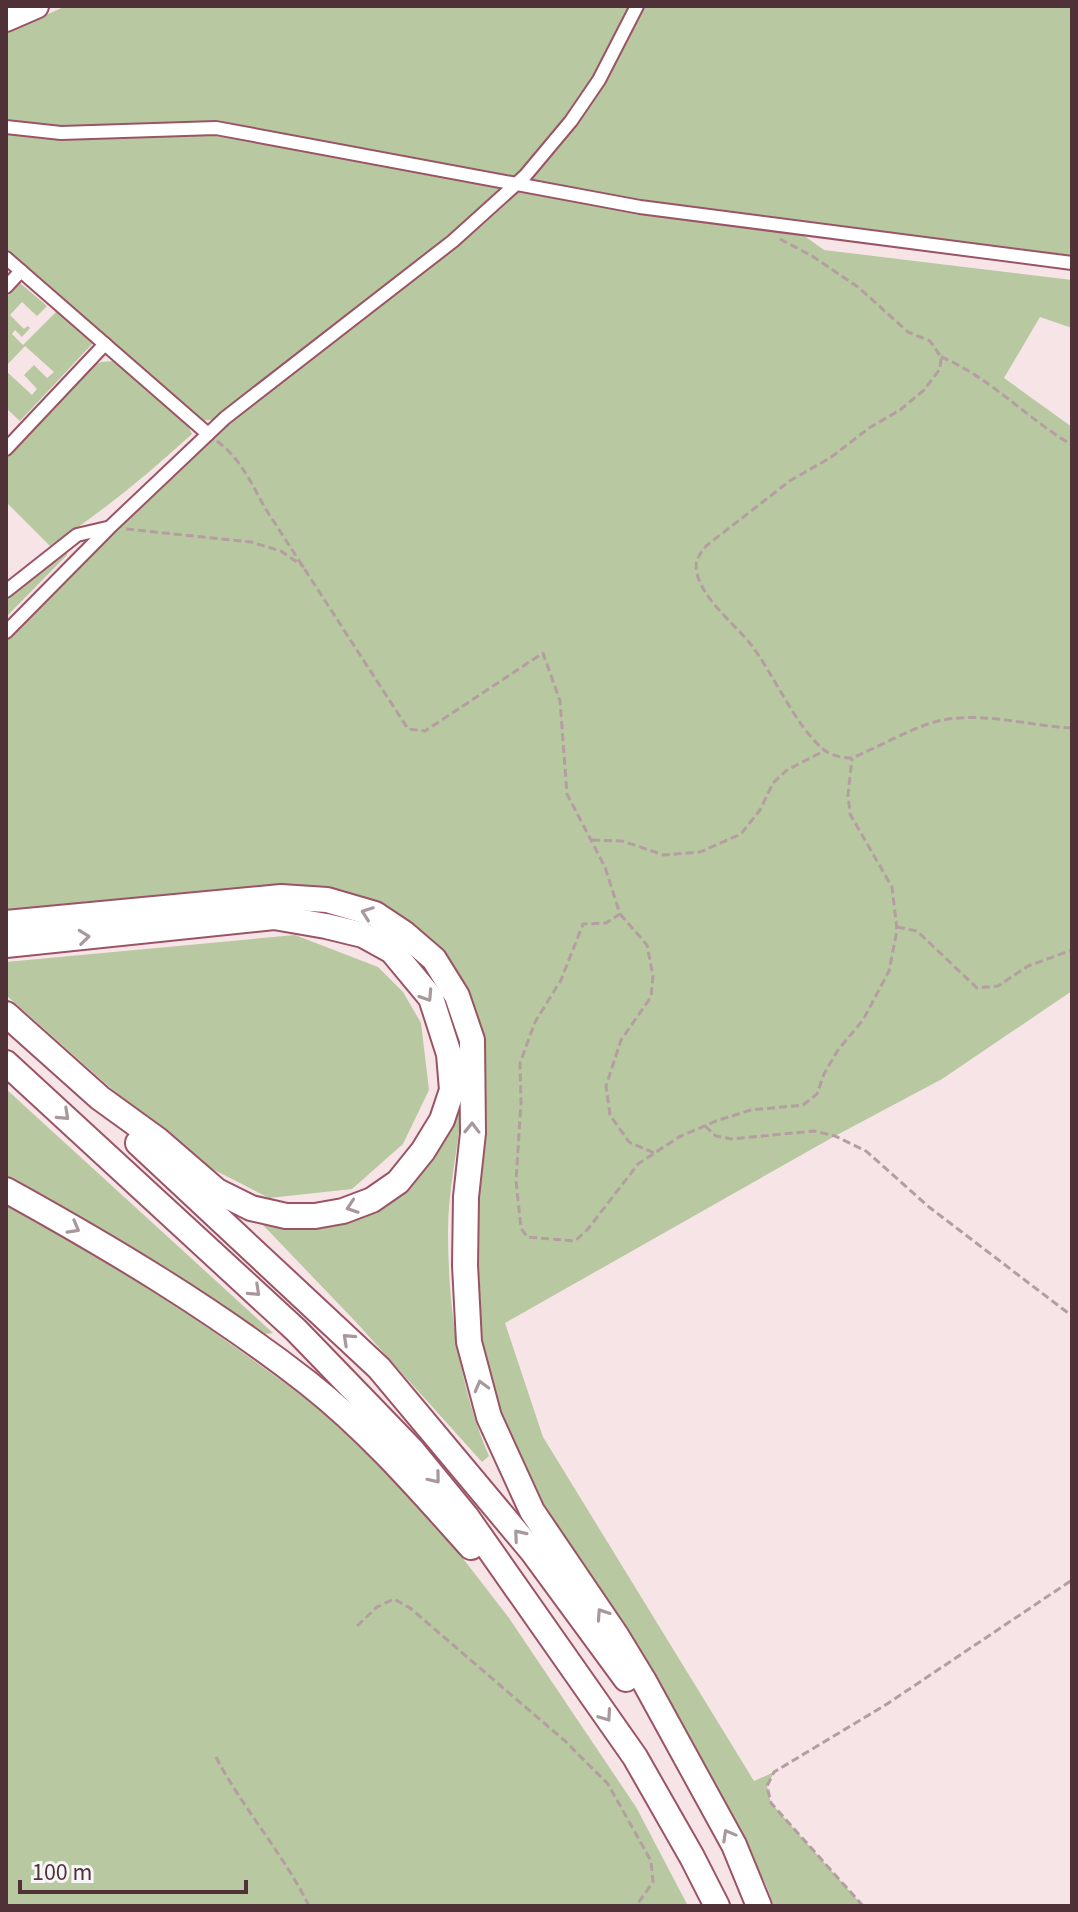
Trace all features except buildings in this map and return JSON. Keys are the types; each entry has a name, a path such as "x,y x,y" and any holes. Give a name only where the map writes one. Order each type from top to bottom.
{"highway":[{"path":"6,19 36,6"},
{"path":"6,923 281,897 327,900 375,914 434,959 457,996 472,1040 473,1133 466,1197 465,1265 469,1342 489,1417 532,1511 616,1635 734,1845 759,1906"},
{"path":"6,945 274,917 363,935 392,951 431,998 449,1054 452,1090 442,1120 423,1151 398,1182 372,1200 343,1211 315,1216 286,1216 263,1211 217,1191 158,1140 100,1098 6,1014"},
{"path":"6,1063 296,1330 412,1450 466,1516 635,1757 717,1906"},
{"path":"100,1098 141,1146 379,1368 532,1551 682,1754"},
{"path":"6,1190 109,1247 215,1314 310,1385 390,1458 546,1628"}],"street":[{"path":"6,632 225,418 453,241 515,185 562,132 592,91 637,6"},
{"path":"6,127 61,133 216,128 640,207 1072,263"},
{"path":"6,258 208,434"},
{"path":"6,287 21,271"},
{"path":"6,449 105,344"},
{"path":"6,591 77,535 109,528"}],"path":[{"path":"760,222 783,241 858,287 908,332 930,341 941,357 967,367 1047,430 1072,445"},
{"path":"941,357 940,369 912,400 830,458 779,489 706,546 696,560 697,575 722,614 750,643 801,722 824,751 842,758 852,758 933,723 952,720 980,718 1072,728"},
{"path":"208,434 228,449 242,468 408,729 425,731 543,653 560,701 567,794 605,867 620,914 647,945 653,976 651,997 621,1040 606,1086 610,1115 629,1142 655,1153"},
{"path":"109,528 251,542 281,551 307,569"},
{"path":"591,840 622,841 664,855 700,852 741,834 760,810 773,783 787,770 824,751"},
{"path":"620,914 606,923 583,924 561,980 535,1022 520,1063 516,1181 521,1228 527,1237 575,1241 588,1229 638,1164 679,1137 751,1110 803,1105 817,1094 838,1050 863,1020 889,971 897,927 892,887 850,814 848,795 852,758"},
{"path":"897,927 917,931 977,988 998,986 1028,966 1072,950"},
{"path":"705,1126 716,1136 731,1139 814,1131 835,1136 866,1151 929,1207 1072,1316"},
{"path":"863,1906 771,1803 767,1786 774,1772 899,1696 1072,1580"},
{"path":"357,1626 377,1607 394,1599 410,1608 565,1741 608,1784 651,1861 653,1882 636,1906"},
{"path":"216,1757 309,1906"}],"green space":[{"path":"66,6 1072,6 1072,260 799,232 824,250 1072,280 1072,328 1040,317 1004,378 1072,427 1072,991 942,1079 505,1323 543,1437 754,1781 774,1772 767,1786 771,1803 863,1906 774,1906 685,1729 581,1567 540,1511 497,1420 476,1341 478,1032 434,959 327,900 6,923 6,632 224,418 201,421 6,249 6,33"},
{"path":"20,283 47,306 37,316 22,302 10,315 24,329 30,328 22,337 15,330 12,334 23,345 57,311 93,343 20,421 6,408 6,371 32,395 37,389 24,375 34,365 47,378 54,372 25,346 6,366 6,298"},
{"path":"114,361 169,406 192,434 123,493 50,546 6,502 6,459 87,369 101,362"},
{"path":"60,551 67,552 67,555 6,617 6,599"},
{"path":"295,935 378,967 403,992 421,1023 429,1090 403,1144 352,1189 269,1198 187,1156 6,995 6,962"},
{"path":"6,1089 273,1333 258,1335 6,1180"},
{"path":"454,1109 461,1115 448,1217 450,1289 463,1374 489,1456 482,1462 355,1321 262,1224 334,1227 389,1201"},
{"path":"6,1205 138,1277 351,1431 451,1543 509,1618 636,1807 688,1906 6,1906"}]}
